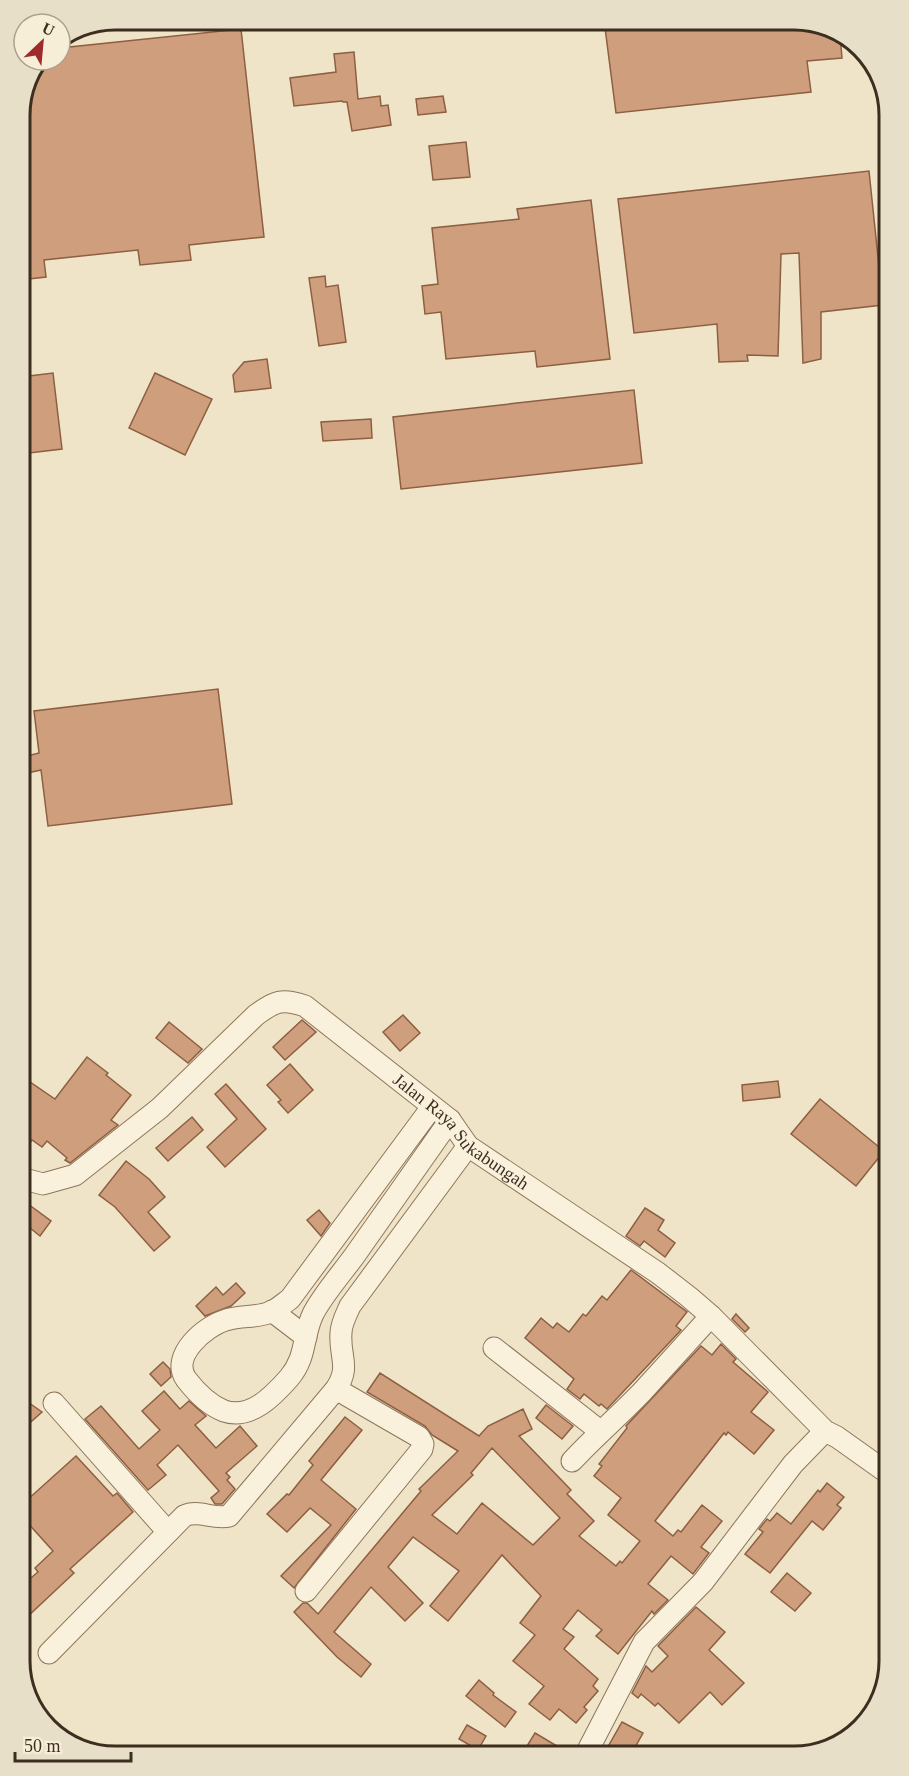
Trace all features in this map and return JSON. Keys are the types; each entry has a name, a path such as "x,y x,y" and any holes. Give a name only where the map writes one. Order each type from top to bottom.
{"street":[{"name":"Jalan Raya Sukabungah","path":"30,1181 43,1184 75,1175 160,1108 256,1015 272,1004 288,1001 305,1006 450,1120 468,1146 658,1273 711,1316 825,1431 879,1467"},
{"path":"432,1107 290,1299 272,1311 226,1320 212,1326 190,1345 181,1367 185,1377 202,1397 228,1412 250,1410 267,1401 298,1366 313,1315 450,1120"},
{"path":"49,1653 184,1516 190,1513 215,1518 229,1516 336,1389 344,1373 341,1334 350,1306 468,1146"},
{"path":"272,1311 306,1337"},
{"path":"572,1461 644,1390 711,1316"},
{"path":"494,1348 600,1431"},
{"path":"306,1591 422,1449 423,1444 418,1437 336,1389"},
{"path":"54,1403 168,1532"},
{"path":"590,1746 610,1711 632,1661 644,1642 703,1582 793,1464 825,1431"}],"building":[{"path":"241,30 264,237 189,245 191,260 140,265 138,250 44,260 46,277 30,279 30,109 36,82 42,72 72,72 72,47"},
{"path":"605,30 800,30 821,35 841,45 842,58 807,61 811,92 616,113"},
{"path":"354,52 358,99 380,96 381,106 388,105 391,125 352,131 347,102 342,101 294,106 290,78 336,72 334,54"},
{"path":"443,96 446,112 418,115 416,99"},
{"path":"466,142 470,177 433,180 429,146"},
{"path":"869,171 879,267 879,305 821,312 821,359 803,363 799,253 781,254 778,356 747,355 748,361 719,362 717,324 634,333 618,199"},
{"path":"591,200 610,359 537,367 535,351 446,359 441,312 425,314 422,286 438,284 432,228 519,219 517,209"},
{"path":"325,276 326,287 338,285 346,342 319,346 309,278"},
{"path":"267,359 271,388 235,392 233,375 244,362"},
{"path":"53,373 62,449 30,453 30,376"},
{"path":"155,373 212,399 185,455 129,428"},
{"path":"634,390 642,463 401,489 393,417"},
{"path":"371,419 372,438 323,441 321,422"},
{"path":"218,689 232,804 48,826 41,770 30,772 30,755 39,753 34,711"},
{"path":"403,1015 420,1033 400,1051 383,1032"},
{"path":"302,1020 316,1032 285,1060 273,1047"},
{"path":"169,1022 202,1049 188,1063 156,1038"},
{"path":"87,1057 131,1095 111,1120 118,1125 70,1163 47,1141 42,1147 32,1140 30,1142 30,1082 55,1099"},
{"path":"290,1064 313,1090 288,1113 278,1102 281,1100 267,1085"},
{"path":"778,1081 780,1097 743,1101 742,1085"},
{"path":"226,1084 266,1129 225,1167 207,1147 237,1119 215,1094"},
{"path":"820,1099 879,1147 879,1157 856,1186 791,1134"},
{"path":"192,1117 203,1130 168,1161 156,1148"},
{"path":"126,1161 149,1179 165,1197 148,1212 170,1237 154,1251 115,1207 99,1195"},
{"path":"30,1205 51,1221 40,1236 30,1228"},
{"path":"645,1208 664,1220 658,1230 675,1243 665,1257 644,1241 640,1246 626,1236"},
{"path":"319,1210 330,1223 321,1236 307,1220"},
{"path":"631,1270 687,1312 676,1326 681,1330 607,1409 601,1404 599,1406 584,1394 580,1399 567,1389 574,1379 525,1338 541,1318 553,1328 557,1323 569,1332 583,1314 586,1316 602,1296 607,1300"},
{"path":"236,1283 245,1293 231,1306 205,1316 196,1306 216,1287 223,1295"},
{"path":"736,1314 749,1328 745,1332 732,1319"},
{"path":"721,1344 736,1359 733,1362 768,1392 751,1412 774,1430 754,1454 728,1432 726,1435 724,1433 655,1521 673,1536 678,1530 681,1532 702,1505 722,1521 701,1547 709,1553 693,1574 671,1556 648,1584 668,1600 654,1614 652,1611 618,1654 596,1636 602,1630 578,1610 563,1629 574,1637 564,1649 598,1679 593,1686 598,1691 584,1707 587,1710 576,1723 559,1709 550,1720 529,1704 544,1686 513,1661 535,1635 520,1623 541,1596 502,1555 448,1621 430,1606 459,1571 413,1537 388,1567 423,1603 405,1621 371,1587 334,1632 371,1664 361,1677 337,1657 294,1612 303,1603 307,1603 318,1614 421,1491 419,1489 458,1451 432,1435 425,1426 367,1392 380,1373 479,1436 488,1426 523,1409 532,1429 519,1436 571,1490 567,1494 594,1521 579,1536 616,1566 620,1561 622,1563 640,1541 608,1515 621,1498 594,1476 602,1466 599,1464 627,1428 626,1426 701,1346 712,1355","holes":["492,1448 560,1518 533,1545 482,1503 457,1534 432,1515 473,1475 471,1473"]},
{"path":"163,1362 170,1369 171,1377 161,1386 150,1374"},
{"path":"164,1391 180,1409 189,1401 206,1416 195,1425 216,1448 240,1426 257,1446 226,1473 230,1477 227,1480 235,1489 222,1504 215,1504 211,1498 219,1491 178,1445 157,1465 166,1475 148,1490 85,1419 101,1406 139,1449 160,1430 142,1411"},
{"path":"30,1404 42,1412 30,1423"},
{"path":"546,1405 573,1426 562,1439 536,1418"},
{"path":"345,1417 362,1430 321,1480 356,1509 294,1588 281,1576 331,1525 310,1508 287,1532 267,1514 287,1494 289,1495 313,1465 309,1461"},
{"path":"76,1456 113,1496 117,1493 133,1512 70,1569 74,1573 30,1614 30,1579 38,1572 35,1568 53,1551 30,1525 30,1497"},
{"path":"827,1483 844,1497 837,1505 841,1508 823,1530 812,1521 770,1573 745,1554 763,1532 759,1529 767,1519 770,1521 777,1513 791,1524 818,1490 820,1492"},
{"path":"787,1573 811,1593 795,1611 771,1592"},
{"path":"696,1607 725,1632 709,1650 744,1683 722,1705 710,1692 679,1723 658,1703 655,1706 641,1694 638,1698 632,1693 646,1666 652,1672 668,1656 658,1646"},
{"path":"479,1680 494,1693 493,1695 516,1712 505,1727 466,1696"},
{"path":"622,1722 643,1733 636,1746 608,1746"},
{"path":"467,1725 486,1736 480,1746 471,1746 459,1739"},
{"path":"535,1733 557,1746 527,1746"}]}
